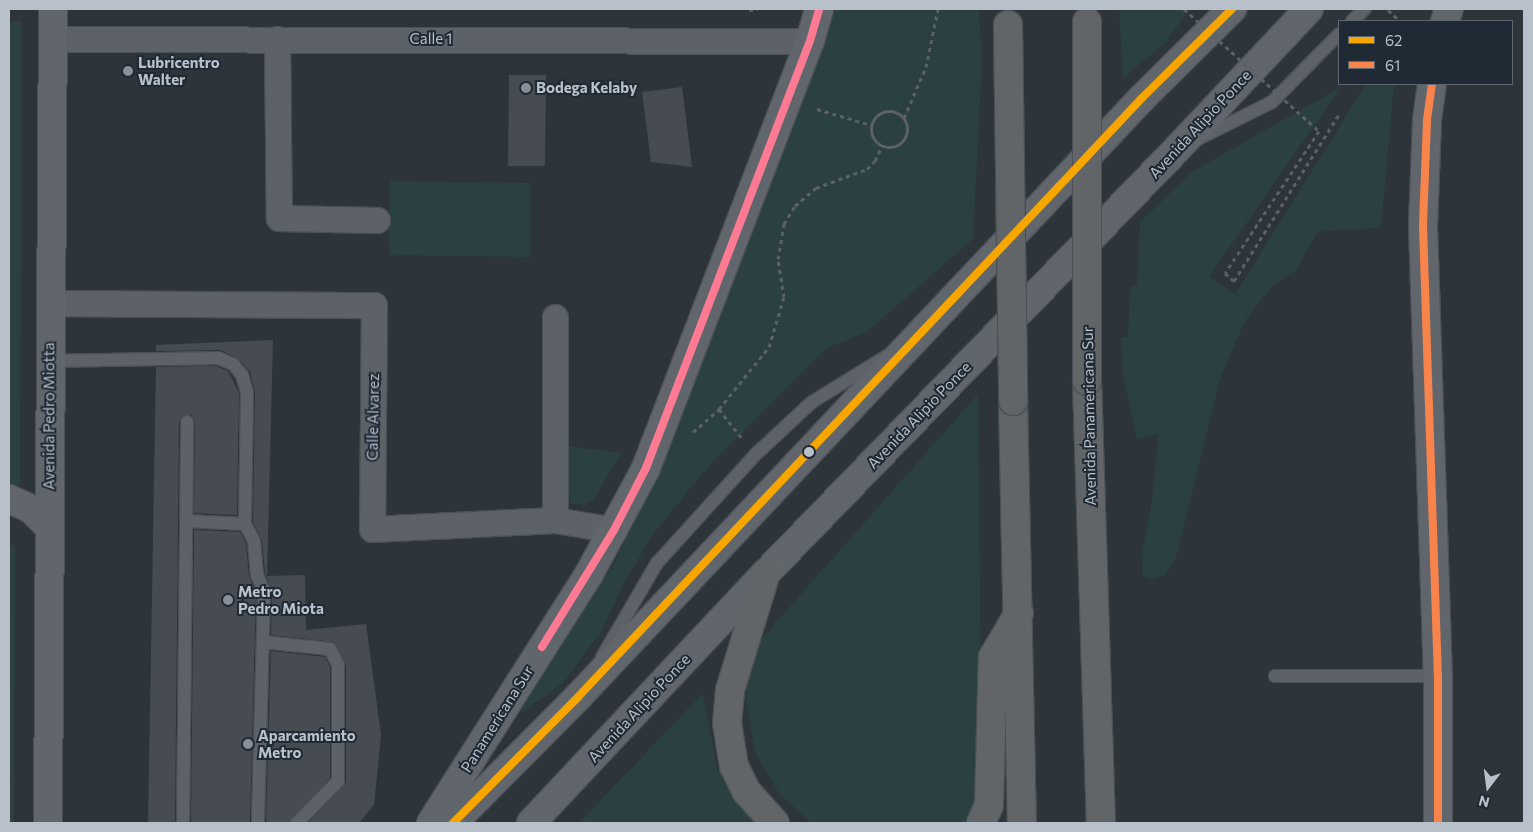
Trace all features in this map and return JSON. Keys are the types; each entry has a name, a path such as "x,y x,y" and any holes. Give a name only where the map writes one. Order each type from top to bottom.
{"highway":[{"name":"Avenida Panamericana Sur","path":"1087,15 1087,381 1101,823"},
{"path":"1008,17 1013,401 1022,823"},
{"path":"766,573 730,690 727,723 734,766 742,782 775,823"},
{"path":"982,823 990,796 993,657 1019,613"}],"main road":[{"name":"Avenida Pedro Miotta","path":"48,823 49,361 53,9"},
{"name":"Panamericana Sur","path":"431,823 614,530 646,468 810,41 819,9"},
{"path":"453,823 578,697 1142,98 1232,9"},
{"name":"Avenida Alipio Ponce","path":"531,823 766,573 1177,149 1309,9"},
{"path":"1432,85 1427,121 1423,227 1438,676 1438,823"},
{"path":"9,499 31,508 49,527"}],"street":[{"name":"Calle 1","path":"52,39 810,41"},
{"path":"278,39 279,218 378,220"},
{"name":"Calle Alvarez","path":"50,303 374,305 372,529 555,520"},
{"path":"555,317 555,520 614,530"}],"lane":[{"path":"1353,20 1365,9"},
{"path":"1177,149 1272,102 1338,35"},
{"path":"578,697 657,563 756,454 812,402 917,336"},
{"path":"49,361 218,358 233,364 242,375 247,392 245,524 254,541 257,575 264,591 258,823"},
{"path":"184,823 187,422"},
{"path":"186,521 245,524"},
{"path":"263,642 330,649 338,665 338,780 297,823"},
{"path":"1275,676 1438,676"}],"path":[{"path":"904,118 889,110 877,115 871,125 873,137 882,146 894,147 904,140 908,130 904,118 926,67 938,9"},
{"path":"1184,9 1320,131 1225,273 1234,281 1340,113"},
{"path":"1387,9 1398,20"},
{"path":"787,100 871,125"},
{"path":"691,434 719,409 769,347 784,297 778,259 784,224 795,206 816,188 867,169 875,161 882,146"},
{"path":"719,409 756,454"}],"green space":[{"path":"835,9 979,9 982,61 973,239 867,332 827,348 709,466 654,533 625,581 601,632 564,682 519,714 615,561 672,443"},
{"path":"1119,9 1189,9 1167,41 1123,78"},
{"path":"9,21 22,21 20,485 9,485"},
{"path":"1365,85 1394,85 1381,228 1318,231 1296,270 1271,287 1245,321 1220,379 1176,558 1165,575 1153,579 1143,576 1142,555 1152,500 1159,433 1137,440 1123,374 1121,337 1128,337 1130,287 1137,285 1140,222 1192,172 1341,87 1209,277 1235,294"},
{"path":"390,181 530,183 530,257 389,255"},
{"path":"978,394 982,778 968,823 811,823 778,792 755,752 746,700 750,652"},
{"path":"568,446 622,453 593,500 585,505 572,504 564,498"},
{"path":"9,545 15,545 14,823 9,823"},
{"path":"703,693 717,768 760,823 579,823"}],"building":[{"path":"509,75 546,75 545,166 508,166"},
{"path":"682,87 692,167 651,162 642,92"},
{"path":"273,340 267,576 305,575 306,630 366,624 381,735 374,805 359,823 308,823 346,782 346,665 334,642 271,635 272,591 265,573 262,540 253,522 255,392 250,372 239,359 221,350 156,351 156,345"},
{"path":"216,366 228,371 239,393 237,515 194,513 195,422 192,415 183,415 179,422 175,823 148,823 156,367"},
{"path":"194,530 240,532 246,543 249,576 256,593 250,823 191,823"},
{"path":"271,651 325,657 330,667 330,778 289,823 266,823"}],"transit line":[{"path":"542,647 614,530 646,468 810,41 819,9"},
{"name":"62","path":"453,823 578,697 1142,98 1232,9"},
{"name":"61","path":"1432,85 1427,121 1423,227 1438,676 1438,823"}],"place":[{"name":"Lubricentro Walter","path":"128,71"},
{"name":"Bodega Kelaby","path":"526,88"},
{"name":"Metro Pedro Miota","path":"228,600"},
{"name":"Aparcamiento Metro","path":"248,744"}]}
